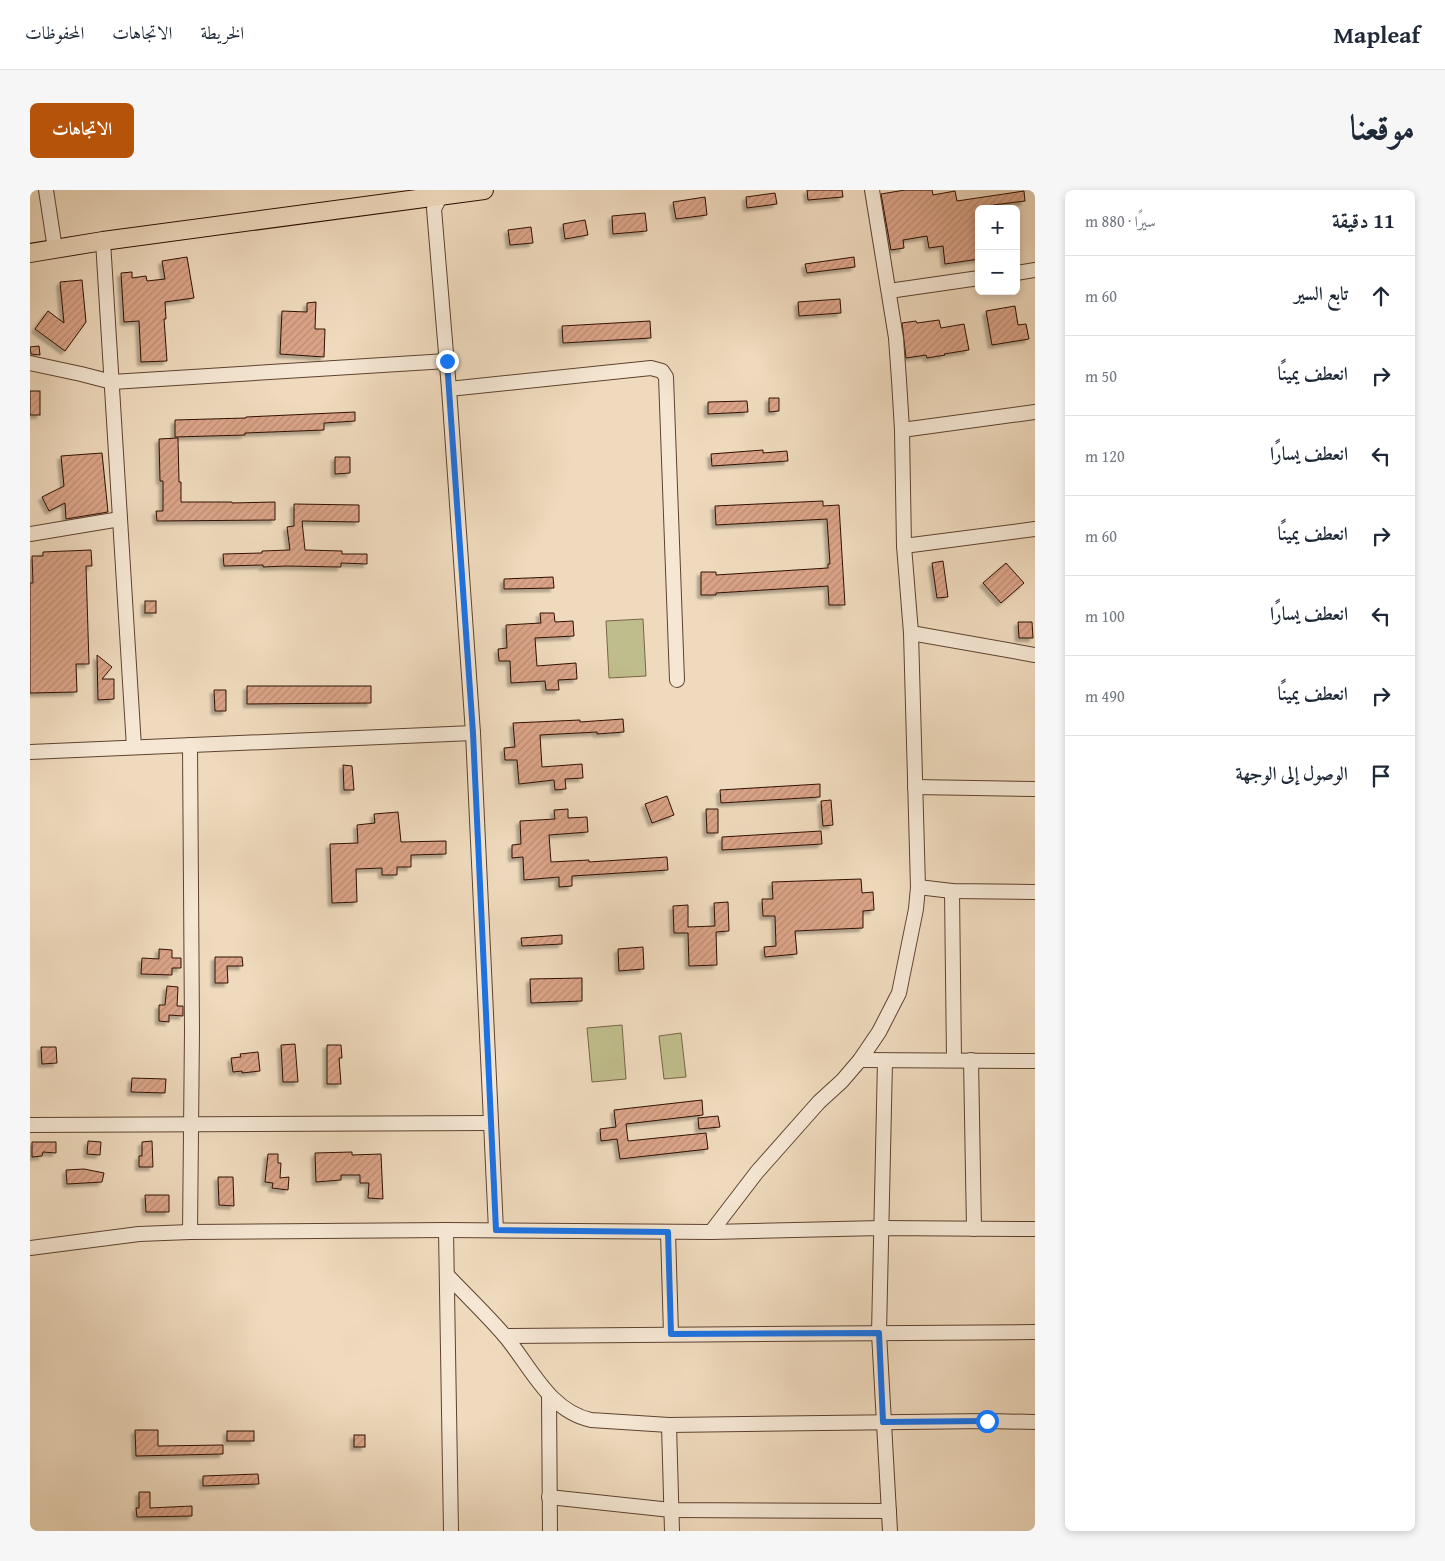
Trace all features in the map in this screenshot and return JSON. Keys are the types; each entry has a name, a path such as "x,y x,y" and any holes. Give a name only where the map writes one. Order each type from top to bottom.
{"main road":[{"path":"30,253 103,241 484,190"}],"street":[{"path":"46,190 55,249"},
{"path":"711,1232 757,1172 860,1060 879,1032 899,993 914,919 918,887 911,633 904,546 902,430 896,338 872,190"},
{"path":"432,196 450,389 473,733 496,1230"},
{"path":"103,241 134,747"},
{"path":"1020,272 1035,270"},
{"path":"889,291 975,279"},
{"path":"30,363 112,382 447,361"},
{"path":"450,389 651,368 662,371 666,377 677,680"},
{"path":"902,430 1035,412"},
{"path":"30,534 120,519"},
{"path":"904,546 1035,529"},
{"path":"911,633 1035,655"},
{"path":"30,752 473,733"},
{"path":"190,745 192,1124 190,1232"},
{"path":"915,787 1035,789"},
{"path":"918,887 952,890 1035,892"},
{"path":"952,890 954,1060"},
{"path":"860,1060 1035,1061"},
{"path":"971,1060 974,1229"},
{"path":"885,1061 879,1333 890,1531"},
{"path":"30,1125 491,1122"},
{"path":"30,1248 139,1234 190,1232 496,1230 711,1232 881,1228 1035,1230"},
{"path":"446,1230 451,1531"},
{"path":"668,1232 671,1334"},
{"path":"447,1275 505,1336 549,1396 580,1418 669,1424 1035,1422"},
{"path":"505,1336 1035,1332"},
{"path":"549,1396 550,1531"},
{"path":"669,1424 672,1531"},
{"path":"549,1498 671,1510 890,1511"}],"shaded area":[{"path":"643,619 646,676 609,678 606,621"},
{"path":"622,1025 626,1079 592,1082 587,1028"},
{"path":"681,1033 686,1077 664,1079 659,1036"}],"building":[{"path":"807,190 842,190 843,197 808,200"},
{"path":"905,190 932,190 933,195 955,191 957,201 1024,191 1025,201 975,205 975,260 945,264 943,246 929,248 927,236 903,240 904,248 891,250 881,194"},
{"path":"775,193 777,204 747,208 746,197"},
{"path":"705,197 707,215 676,219 673,202"},
{"path":"645,213 647,231 613,234 612,216"},
{"path":"585,220 588,235 565,239 563,224"},
{"path":"531,227 533,243 510,245 508,230"},
{"path":"187,257 194,298 165,302 166,319 164,319 167,361 141,362 139,321 124,322 121,273 132,272 132,278 146,276 147,281 165,279 162,261"},
{"path":"854,257 855,267 807,273 805,264"},
{"path":"82,280 86,322 65,351 35,329 48,311 64,323 60,282"},
{"path":"840,299 841,313 799,316 798,302"},
{"path":"316,302 315,329 325,329 324,357 280,354 282,311 307,312 307,303"},
{"path":"1015,306 1018,325 1026,324 1029,339 992,345 986,311"},
{"path":"939,320 941,328 964,324 969,350 927,358 926,355 906,358 902,323"},
{"path":"650,321 651,338 563,343 562,326"},
{"path":"39,346 40,355 31,354 30,347"},
{"path":"30,391 40,391 40,415 30,415"},
{"path":"769,398 779,398 779,411 769,412"},
{"path":"747,401 748,412 708,414 708,402"},
{"path":"355,412 355,421 324,423 324,430 175,437 175,420"},
{"path":"178,438 181,502 275,502 275,520 157,521 156,511 163,511 163,481 160,481 159,439"},
{"path":"763,450 763,453 787,451 788,461 712,466 711,454"},
{"path":"102,453 108,512 66,519 65,503 49,511 42,497 64,486 61,456"},
{"path":"335,457 350,457 350,473 335,474"},
{"path":"823,501 823,506 839,505 845,605 829,605 828,586 701,595 701,572 716,572 716,575 828,568 828,564 830,564 827,519 716,525 715,506"},
{"path":"294,504 359,505 359,522 302,521 305,550 342,551 342,554 367,554 367,564 341,563 341,567 224,566 223,554 290,550 287,527 294,526"},
{"path":"91,550 92,566 86,566 89,664 76,664 77,692 30,693 30,583 33,583 32,556 43,556 43,552"},
{"path":"943,561 948,597 937,598 932,563"},
{"path":"1006,563 1024,583 1001,603 983,583"},
{"path":"553,577 554,588 504,589 504,579"},
{"path":"145,601 156,601 156,613 145,613"},
{"path":"540,613 554,613 555,622 573,621 574,636 535,638 537,666 576,663 577,679 558,680 559,690 546,690 545,681 511,683 510,661 499,661 498,649 507,648 506,625 541,623"},
{"path":"1018,622 1032,622 1033,638 1019,638"},
{"path":"97,655 112,667 102,679 114,679 114,699 98,700"},
{"path":"247,686 371,686 371,703 247,704"},
{"path":"214,690 226,690 226,711 215,711"},
{"path":"623,719 624,732 540,735 542,767 582,764 583,778 565,779 566,789 555,790 554,780 519,784 517,760 505,760 504,748 515,747 513,723"},
{"path":"343,765 352,766 354,790 344,790"},
{"path":"820,784 820,797 721,803 720,790"},
{"path":"667,796 674,815 652,823 645,804"},
{"path":"831,800 833,825 823,826 821,801"},
{"path":"568,809 568,818 587,817 588,832 549,835 551,862 589,860 589,862 667,857 668,870 572,876 572,886 559,887 559,877 524,880 523,857 512,858 512,845 521,844 520,821 555,819 554,810"},
{"path":"706,809 718,809 718,833 707,833"},
{"path":"398,812 401,842 446,841 446,854 411,855 411,867 397,867 397,875 382,875 382,868 356,869 357,902 332,903 330,844 358,843 357,825 375,823 374,814"},
{"path":"821,831 822,844 722,850 722,837"},
{"path":"861,879 862,893 873,892 874,910 863,911 863,928 795,931 797,954 765,957 764,947 776,946 775,916 763,916 762,899 773,899 772,882"},
{"path":"728,902 729,931 716,932 717,965 689,966 688,933 674,933 673,906 688,905 688,927 715,926 714,903"},
{"path":"562,935 562,944 522,946 521,938"},
{"path":"643,947 644,969 619,971 618,949"},
{"path":"159,949 172,950 172,958 181,958 181,968 172,968 172,975 141,974 142,958 159,959"},
{"path":"215,957 242,957 243,966 227,966 228,983 215,983"},
{"path":"582,978 582,1001 531,1003 530,979"},
{"path":"167,986 178,987 177,1006 183,1006 183,1016 169,1015 169,1022 159,1021 159,1005 165,1005"},
{"path":"295,1044 298,1082 283,1082 281,1045"},
{"path":"327,1045 341,1045 342,1058 339,1058 341,1084 327,1084"},
{"path":"41,1047 56,1047 57,1063 42,1064"},
{"path":"258,1052 260,1071 233,1072 231,1058 241,1057 240,1054"},
{"path":"132,1078 166,1079 165,1093 131,1092"},
{"path":"702,1100 703,1115 626,1124 628,1141 706,1133 708,1149 620,1159 617,1139 601,1141 600,1129 616,1127 614,1110"},
{"path":"718,1116 720,1127 699,1129 698,1118"},
{"path":"88,1141 101,1142 100,1155 87,1154"},
{"path":"152,1141 153,1167 139,1167 139,1156 142,1156 142,1142"},
{"path":"32,1142 56,1142 56,1153 43,1152 42,1156 32,1157"},
{"path":"352,1152 352,1155 381,1154 383,1199 368,1198 369,1183 360,1183 360,1175 341,1175 341,1180 316,1182 315,1153"},
{"path":"268,1154 278,1154 278,1163 281,1163 280,1178 289,1177 288,1190 272,1188 273,1183 265,1182"},
{"path":"84,1169 104,1173 102,1182 67,1184 66,1170"},
{"path":"218,1177 233,1177 234,1206 219,1205"},
{"path":"145,1195 169,1195 169,1212 146,1212"},
{"path":"135,1430 158,1430 158,1446 223,1445 223,1454 136,1456"},
{"path":"227,1431 254,1431 254,1441 227,1441"},
{"path":"354,1435 365,1435 365,1447 354,1447"},
{"path":"258,1474 259,1484 203,1486 203,1476"},
{"path":"139,1492 150,1492 150,1508 192,1506 192,1516 137,1517 136,1508 139,1508"}],"route":[{"path":"447,361 473,733 496,1230 668,1232 671,1334 879,1333 883,1422 987,1421"}]}
